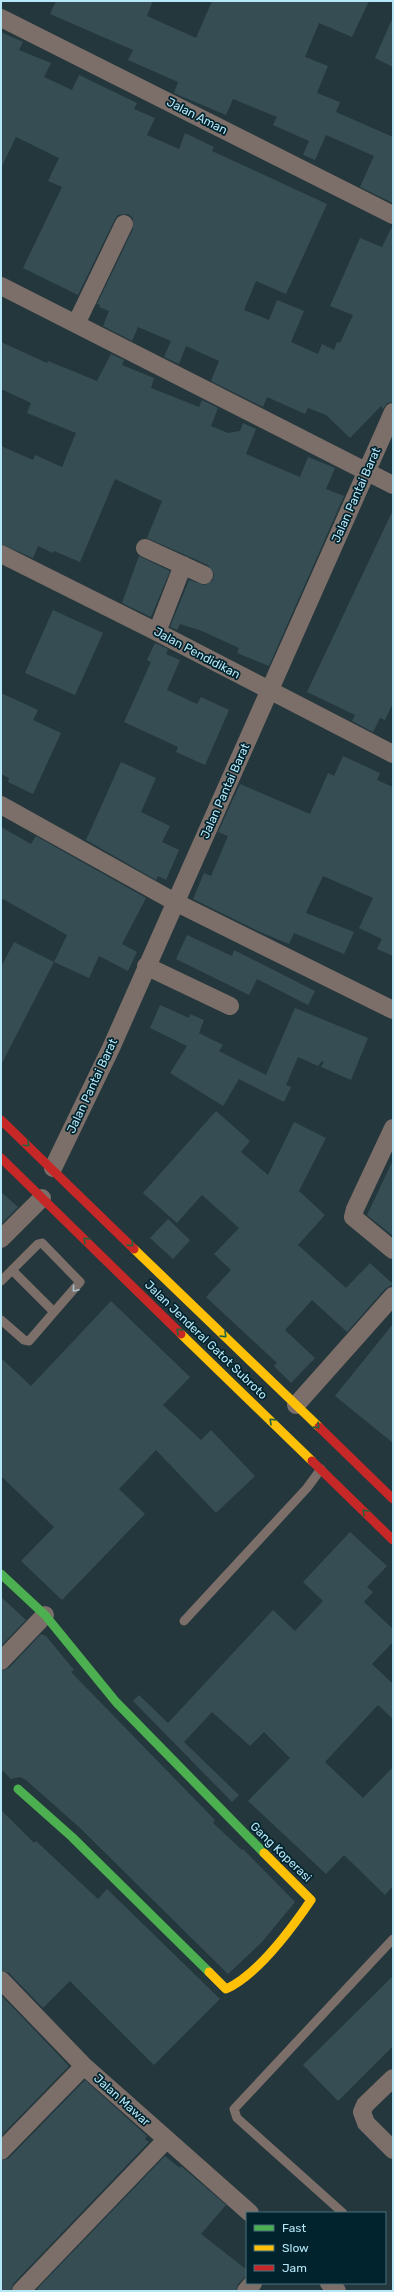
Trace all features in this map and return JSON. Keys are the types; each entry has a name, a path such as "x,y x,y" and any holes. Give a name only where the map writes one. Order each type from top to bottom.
{"main road":[{"name":"Jalan Jenderal Gatot Subroto","path":"1,1120 53,1168 393,1499"},
{"name":"Jalan Jenderal Gatot Subroto","path":"1,1158 393,1540"},
{"name":"Gang Koperasi","path":"1,1574 45,1615 116,1702 311,1900 262,1960 236,1986 226,1989 72,1837 18,1789"}],"street":[{"name":"Jalan Aman","path":"1,18 393,215"},
{"path":"76,324 124,224"},
{"path":"1,286 393,485"},
{"name":"Jalan Pantai Barat","path":"53,1168 111,1048 146,966 270,692 393,412"},
{"path":"145,548 184,565 204,576"},
{"name":"Jalan Pendidikan","path":"1,554 157,632 270,692 393,754"},
{"path":"157,632 184,565"},
{"path":"1,805 175,902 393,1010"},
{"path":"146,966 230,1006"},
{"path":"393,1128 355,1209 353,1217 393,1250"},
{"path":"1,1239 42,1198"},
{"path":"296,1406 393,1296"},
{"path":"1,1661 45,1615"},
{"name":"Jalan Mawar","path":"1,1980 84,2066 249,2212"},
{"path":"1,2151 84,2066"},
{"path":"393,2078 365,2105 362,2112 366,2123 393,2150"},
{"path":"21,2291 166,2140"},
{"path":"329,2284 337,2291"}],"lane":[{"path":"1,1281 38,1244 42,1243 80,1280 79,1285 27,1342 1,1320"},
{"path":"12,1270 54,1312"},
{"path":"184,1621 306,1488 321,1469"},
{"path":"342,2212 237,2118 234,2109 393,1939"}],"building":[{"path":"56,1 153,1 147,16 196,38 212,1 369,1 352,37 319,23 305,57 328,66 317,93 340,102 336,112 393,137 393,203 360,187 374,156 326,135 315,160 303,155 309,141 273,125 277,117 233,99 226,115 176,94 174,93 178,82 128,60 133,50 50,14"},
{"path":"393,17 393,67 375,58"},
{"path":"1,32 23,42 19,50 51,63 44,77 72,90 79,75 137,103 134,109 155,118 147,135 179,149 185,133 214,147 212,151 327,204 286,294 256,281 244,310 269,320 277,300 304,311 291,342 318,354 322,344 334,350 337,342 340,343 353,315 330,306 360,238 382,247 393,225 393,402 387,403 383,409 381,406 350,438 326,415 308,408 305,414 267,397 263,407 211,381 219,361 186,346 179,364 164,357 171,341 138,327 132,341 103,326 109,311 99,307 100,305 97,304 133,229 133,218 128,214 118,215 115,219 78,295 23,268 62,187 48,181 59,158 16,137 1,168"},
{"path":"1,342 47,363 48,361 97,381 111,354 124,360 122,365 154,378 151,388 199,407 202,400 218,408 211,426 228,433 240,431 243,423 256,429 246,454 300,477 308,457 335,468 326,489 344,496 269,666 237,653 239,648 202,631 180,624 177,630 170,627 189,580 205,585 213,580 214,574 208,565 147,538 162,501 115,479 80,562 54,551 53,553 38,546 33,558 1,544 1,446 33,460 35,455 62,467 76,433 27,413 31,403 1,389"},
{"path":"393,510 393,703 385,720 380,718 373,732 352,721 355,715 307,692"},
{"path":"139,556 170,571 151,617 122,603"},
{"path":"53,610 103,633 75,695 25,673"},
{"path":"155,643 168,649 166,654 180,660 167,690 197,704 201,697 229,710 205,765 176,752 178,747 124,722 151,662 147,660"},
{"path":"1,693 38,710 33,720 61,733 33,794 8,782 9,778 1,774"},
{"path":"343,756 380,773 377,780 393,787 393,956 377,949 382,939 359,928 373,898 323,876 306,913 354,932 344,954 294,933 289,944 260,932 193,899 204,873 211,876 228,836 218,832 240,784 310,814 328,773 334,776"},
{"path":"121,762 156,778 141,812 170,826 162,842 179,850 166,880 158,876 156,880 86,840"},
{"path":"1,827 31,844 36,836 146,898 122,944 137,952 128,971 99,956 89,978 54,962 67,935 1,898"},
{"path":"187,935 232,956 234,950 315,991 308,1005 257,979 249,995 176,959"},
{"path":"14,942 54,962 1,1065 1,967"},
{"path":"160,1005 189,1018 190,1014 204,1020 199,1033 223,1045 219,1051 266,1075 295,1008 368,1038 351,1080 321,1067 324,1062 322,1061 318,1066 298,1057 286,1085 291,1087 284,1102 239,1079 223,1106 170,1073 187,1046 150,1028"},
{"path":"216,1111 250,1141 241,1152 268,1175 294,1122 326,1138 299,1191 325,1215 298,1245 346,1288 370,1263 393,1284 385,1289 347,1332 312,1300 285,1330 315,1358 291,1383 274,1366 277,1363 206,1297 231,1270 214,1254 239,1228 202,1195 177,1223 143,1193"},
{"path":"393,1160 393,1236 367,1215"},
{"path":"1,1192 18,1207 1,1224"},
{"path":"168,1219 190,1240 173,1259 150,1238"},
{"path":"111,1301 190,1377 163,1405 201,1440 211,1430 255,1476 216,1513 156,1450 119,1489 145,1514 62,1600 21,1561 54,1527 1,1476 1,1358 31,1386"},
{"path":"393,1324 393,1443 335,1396"},
{"path":"350,1532 387,1566 367,1587 373,1592 364,1602 393,1629 393,1642 372,1664 393,1684 393,1719 378,1705 325,1762 363,1798 393,1767 393,1886 385,1895 344,1855 326,1874 248,1801 290,1758 264,1732 250,1746 212,1712 184,1742 239,1795 232,1802 133,1701 139,1695 168,1723 273,1610 295,1631 323,1601 303,1582"},
{"path":"1,1597 26,1620 1,1646"},
{"path":"41,1634 46,1636 74,1670 71,1672 215,1820 213,1823 242,1850 243,1849 295,1902 262,1942 228,1974 80,1828 26,1780 20,1777 11,1779 1,1769 1,1671 9,1668"},
{"path":"1,1810 34,1843 36,1841 98,1899 107,1889 220,1999 154,2065 70,1981 43,2008 9,1973 1,1970"},
{"path":"393,1976 393,2046 338,2101 303,2065"},
{"path":"1,1995 69,2066 1,2136"},
{"path":"85,2080 147,2136 145,2139 149,2142 13,2284 11,2291 1,2291 1,2161 9,2158"},
{"path":"165,2156 180,2168 181,2166 226,2205 201,2234 246,2269 246,2276 238,2284 236,2291 40,2291 37,2289"}],"traffic: fast":[{"path":"1,1574 45,1615 116,1702 264,1853"},
{"path":"18,1789 72,1837 209,1972"}],"traffic: slow":[{"path":"134,1249 319,1427"},
{"path":"181,1334 312,1461"},
{"path":"209,1972 226,1989 238,1982 250,1973 273,1950 311,1900 264,1853"}],"traffic: jam":[{"path":"1,1120 134,1249"},
{"path":"1,1158 181,1334"},
{"path":"319,1427 393,1499"},
{"path":"312,1461 393,1540"}]}
